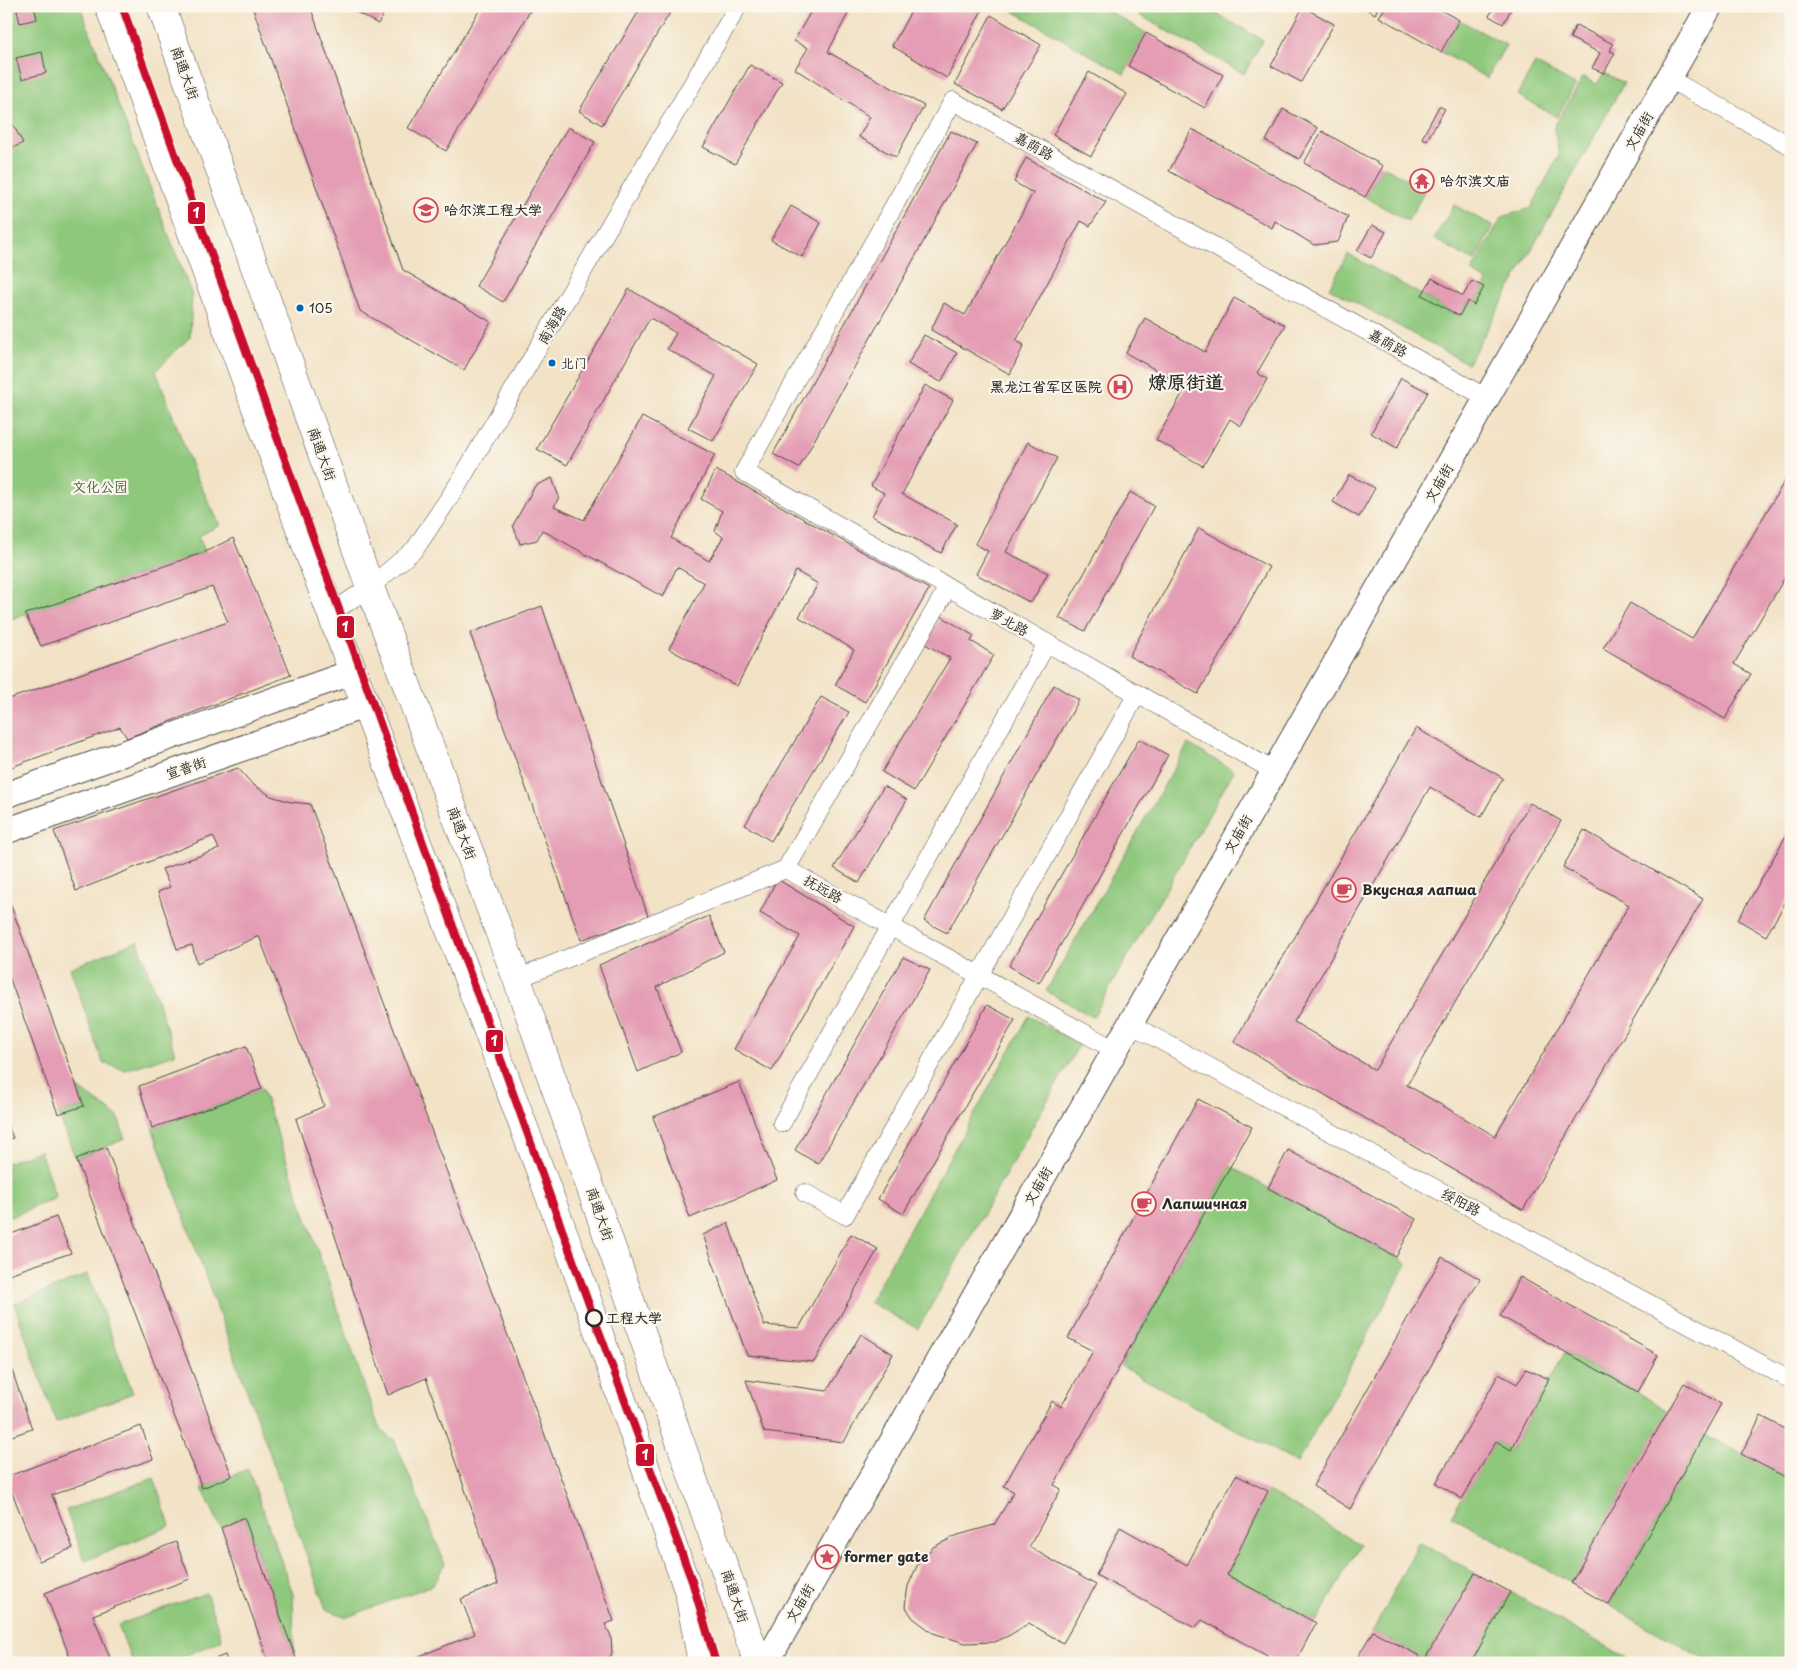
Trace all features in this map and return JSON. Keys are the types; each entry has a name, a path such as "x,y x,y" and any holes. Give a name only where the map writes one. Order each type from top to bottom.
{"highway":[{"path":"109,6 331,613 571,1253 689,1593 702,1663"},
{"name":"南通大街","path":"161,6 370,587 517,979 758,1663"}],"main road":[{"name":"文庙街","path":"766,1663 1710,6"},
{"path":"6,796 353,672"},
{"name":"宣普街","path":"6,831 366,705"}],"street":[{"name":"南海路","path":"331,613 370,587 415,549 459,483 738,6"},
{"path":"1669,79 1791,146"},
{"name":"嘉荫路","path":"744,472 953,101 1487,398"},
{"name":"萝北路","path":"744,472 1274,771"},
{"path":"517,979 786,869 948,587"},
{"path":"782,1123 1047,643"},
{"path":"805,1193 845,1215 1137,694"},
{"name":"抚远路","path":"786,869 1115,1050"},
{"name":"绥阳路","path":"1130,1024 1791,1380"}],"green space":[{"name":"文化公园","path":"6,6 80,6 192,295 190,337 156,371 194,472 220,525 199,536 205,552 6,621"},
{"path":"1016,6 1100,6 1146,33 1124,74 1013,11"},
{"path":"1145,6 1202,6 1263,40 1244,74 1139,15"},
{"path":"1459,20 1506,45 1487,78 1441,52"},
{"path":"1535,63 1575,85 1557,117 1517,95"},
{"path":"1604,73 1624,83 1468,364 1329,288 1348,254 1459,316 1468,301 1474,304 1487,281 1471,272 1502,217 1531,208 1559,155 1554,127 1583,77 1597,84"},
{"path":"1383,166 1426,189 1408,221 1365,197"},
{"path":"1454,205 1493,226 1474,261 1434,239"},
{"path":"1188,744 1234,771 1093,1017 1046,991"},
{"path":"138,941 175,1054 125,1070 103,1063 70,968"},
{"path":"1029,1016 1079,1045 918,1329 869,1302"},
{"path":"77,1087 118,1117 125,1139 76,1159 58,1114 84,1106"},
{"path":"262,1089 375,1417 381,1431 395,1441 445,1564 433,1585 347,1617 326,1609 152,1128"},
{"path":"40,1151 56,1198 6,1219 6,1163"},
{"path":"1230,1166 1407,1264 1297,1463 1121,1366"},
{"path":"88,1274 133,1393 56,1422 14,1304"},
{"path":"1565,1352 1638,1392 1668,1412 1571,1583 1451,1516 1496,1441 1512,1449"},
{"path":"1704,1434 1791,1480 1791,1663 1712,1663 1609,1605"},
{"path":"248,1469 293,1594 294,1653 244,1517 221,1528 202,1488"},
{"path":"154,1478 170,1526 85,1561 66,1510"},
{"path":"1268,1491 1360,1544 1316,1623 1227,1575"},
{"path":"1419,1542 1475,1573 1425,1659 1373,1631"},
{"path":"1510,1592 1635,1663 1471,1663"},
{"path":"206,1593 222,1640 168,1663 133,1663 118,1625"}],"building":[{"path":"16,6 34,6 37,19 20,23"},
{"path":"252,6 310,6 403,270 491,322 464,370 360,311"},
{"path":"350,6 388,6 378,24 349,8"},
{"path":"482,6 533,6 446,151 408,128"},
{"path":"642,6 674,6 602,125 579,111"},
{"path":"814,6 852,6 828,52 924,106 896,157 859,137 870,117 795,69 808,48 794,41"},
{"path":"914,6 974,6 982,10 947,78 892,46"},
{"path":"1361,6 1379,6 1375,14"},
{"path":"1386,6 1433,6 1459,20 1441,52 1379,17"},
{"path":"1495,6 1513,6 1503,24 1489,16"},
{"path":"1303,7 1334,24 1301,82 1271,66"},
{"path":"991,15 1041,45 1002,109 955,84"},
{"path":"1576,25 1613,44 1610,51 1615,53 1604,73 1592,68 1600,53 1570,38"},
{"path":"1146,33 1223,75 1205,108 1128,66"},
{"path":"42,52 46,73 22,79 16,58"},
{"path":"750,65 782,82 735,164 703,147"},
{"path":"1089,72 1127,94 1091,156 1053,135"},
{"path":"1439,106 1445,109 1427,140 1422,138"},
{"path":"1283,109 1318,128 1299,159 1266,141"},
{"path":"6,112 23,143 6,151"},
{"path":"568,127 595,142 503,302 476,286"},
{"path":"1192,129 1348,217 1338,242 1314,245 1275,221 1272,228 1169,171"},
{"path":"951,131 977,144 799,468 773,454"},
{"path":"1322,131 1383,166 1365,197 1304,163"},
{"path":"1026,158 1106,202 1090,226 1081,221 1016,341 1024,345 1010,374 931,330 944,303 965,315 1033,193 1014,182"},
{"path":"791,206 821,223 802,257 771,240"},
{"path":"1372,225 1386,232 1371,258 1357,251"},
{"path":"1432,278 1463,296 1472,281 1484,287 1474,305 1468,301 1459,316 1422,295"},
{"path":"629,289 758,364 713,441 688,428 716,376 667,349 676,333 650,318 567,465 537,449"},
{"path":"1234,298 1285,325 1257,373 1267,379 1241,426 1230,419 1203,466 1156,440 1186,387 1126,353 1145,318 1205,352"},
{"path":"924,335 957,353 941,382 908,364"},
{"path":"1401,378 1428,392 1397,448 1371,433"},
{"path":"925,385 953,400 902,494 957,524 941,553 872,516 884,493 871,486"},
{"path":"642,417 715,455 671,538 709,561 723,537 715,531 722,511 701,499 716,470 929,589 865,702 835,685 854,650 799,617 818,584 796,571 737,686 669,649 704,583 677,567 663,597 542,530 537,540 520,544 513,525 535,486 552,478 559,497 554,507 584,520"},
{"path":"1028,442 1057,458 1006,552 1048,573 1031,603 976,574 988,551 975,544"},
{"path":"1791,470 1791,567 1734,664 1751,674 1725,719 1603,648 1630,603 1692,639"},
{"path":"1349,475 1375,488 1359,517 1333,502"},
{"path":"1130,492 1154,506 1085,631 1059,618"},
{"path":"1199,528 1269,567 1198,694 1129,656"},
{"path":"233,538 291,675 127,738 120,727 6,769 6,700 228,622 212,587 41,646 25,614 205,552"},
{"path":"542,606 648,916 581,940 470,633"},
{"path":"941,616 974,636 971,641 994,655 914,791 882,772 950,658 925,644"},
{"path":"1054,685 1079,700 947,933 924,921"},
{"path":"821,697 849,712 771,841 745,825"},
{"path":"1416,728 1503,778 1481,817 1430,787 1294,1022 1375,1070 1530,803 1561,821 1407,1085 1495,1136 1629,905 1563,867 1584,830 1703,899 1523,1210 1234,1042"},
{"path":"1139,739 1168,755 1039,983 1009,966"},
{"path":"238,768 252,784 271,796 291,802 310,804 614,1621 605,1624 611,1636 612,1653 607,1663 402,1663 475,1634 461,1599 498,1584 426,1378 388,1395 296,1119 324,1106 259,936 197,963 192,945 177,949 158,892 170,887 162,869 219,849 213,836 76,891 54,831"},
{"path":"884,786 907,800 859,883 834,868"},
{"path":"1791,827 1791,893 1766,936 1738,920"},
{"path":"777,879 854,926 772,1071 734,1049 800,936 760,913"},
{"path":"6,892 84,1106 58,1114 6,968"},
{"path":"709,916 724,952 657,987 681,1052 638,1072 599,965"},
{"path":"903,957 930,970 818,1164 795,1150"},
{"path":"987,1005 1015,1020 903,1214 878,1199"},
{"path":"246,1046 262,1089 152,1128 139,1086"},
{"path":"739,1082 777,1180 690,1218 653,1117"},
{"path":"1198,1099 1252,1127 1054,1485 1061,1489 1029,1547 1096,1585 1063,1643 1029,1623 995,1642 965,1643 933,1633 913,1618 905,1606 908,1586 917,1566 933,1547 958,1535 994,1525 1014,1492 1004,1486 1052,1401 1061,1407 1093,1351 1068,1338"},
{"path":"6,1121 13,1138 6,1141"},
{"path":"106,1147 232,1476 202,1488 76,1159"},
{"path":"1288,1150 1416,1219 1396,1257 1268,1188"},
{"path":"56,1217 71,1253 6,1275 6,1236"},
{"path":"728,1223 764,1325 799,1328 851,1234 878,1249 814,1362 747,1355 703,1235"},
{"path":"1442,1257 1480,1279 1350,1509 1313,1486"},
{"path":"1520,1277 1658,1355 1638,1392 1500,1316"},
{"path":"861,1334 893,1354 844,1442 764,1432 746,1380 827,1391"},
{"path":"6,1353 32,1429 6,1438"},
{"path":"1526,1369 1549,1379 1511,1450 1496,1441 1462,1499 1436,1483 1499,1374 1517,1384"},
{"path":"1684,1383 1721,1404 1609,1605 1571,1583"},
{"path":"1761,1416 1791,1432 1791,1480 1741,1454"},
{"path":"141,1426 153,1459 52,1495 73,1548 39,1561 6,1477"},
{"path":"1236,1475 1268,1491 1227,1575 1316,1623 1295,1663 1280,1663 1202,1620 1195,1628 1096,1575 1120,1527 1187,1565"},
{"path":"244,1517 298,1663 269,1663 221,1528"},
{"path":"176,1542 190,1579 93,1615 112,1663 72,1663 45,1593"},
{"path":"1475,1573 1510,1592 1471,1663 1354,1663 1373,1631 1425,1659"},
{"path":"225,1655 228,1663 205,1663"}],"transit line":[{"name":"1","path":"122,6 587,1299 692,1581 716,1663"}],"place":[{"name":"哈尔滨文庙","path":"1422,181"},
{"name":"哈尔滨工程大学","path":"426,210"},
{"name":"105","path":"300,308"},
{"name":"北门","path":"552,363"},
{"name":"黑龙江省军区医院","path":"1120,387"},
{"name":"Вкусная лапша","path":"1344,890"},
{"name":"Лапшичная","path":"1144,1204"},
{"name":"工程大学","path":"594,1318"},
{"name":"former gate","path":"827,1557"}],"district":[{"name":"燎原街道","path":"1186,382"}]}
